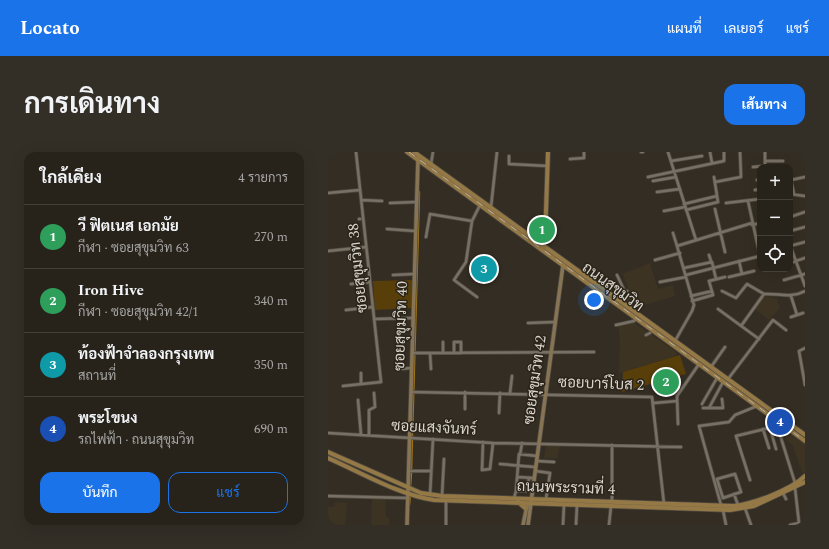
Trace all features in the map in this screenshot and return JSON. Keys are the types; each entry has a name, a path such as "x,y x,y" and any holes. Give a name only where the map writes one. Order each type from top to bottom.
{"main road":[{"name":"ถนนสุขุมวิท","path":"407,152 431,165 564,264 711,367 725,381 805,441"},
{"name":"ถนนสุขุมวิท","path":"414,152 419,158 480,205 489,209"},
{"path":"541,247 545,241 548,152"},
{"name":"ถนนสุขุมวิท","path":"564,264 614,297 636,318 717,378 725,381 805,435"},
{"name":"ถนนพระรามที่ 4","path":"328,452 408,488 430,495 514,498 564,504 664,504 722,508 754,502 805,482"},
{"name":"ถนนพระรามที่ 4","path":"328,458 408,496 446,500 518,502 546,499 612,504 745,508 783,493 795,486 805,476"},
{"path":"518,502 525,508"}],"street":[{"name":"ซอยสุขุมวิท 38","path":"356,152 381,382 361,384"},
{"path":"431,165 433,152"},
{"path":"489,209 497,152"},
{"path":"570,159 584,158 584,152"},
{"path":"668,152 696,240"},
{"path":"710,152 712,164"},
{"path":"648,177 725,161 724,152"},
{"path":"715,182 741,177 740,152"},
{"path":"765,152 765,161 784,161"},
{"path":"509,156 509,164 548,166"},
{"path":"671,161 702,156"},
{"name":"ซอยสุขุมวิท 40","path":"407,525 409,437 412,392 411,368 413,353 415,230 419,158"},
{"path":"753,167 757,167"},
{"path":"653,181 676,177"},
{"path":"793,180 805,177"},
{"path":"664,211 718,202 714,178"},
{"path":"657,192 680,189"},
{"path":"328,193 360,190"},
{"path":"793,194 805,196"},
{"path":"685,207 717,196"},
{"path":"361,200 382,201"},
{"path":"726,203 748,202 757,200"},
{"path":"390,203 416,202"},
{"path":"660,282 760,256 748,202"},
{"path":"477,297 454,280 466,262 472,220 480,205"},
{"path":"715,209 725,252"},
{"path":"793,215 805,212"},
{"path":"426,237 430,214 472,220"},
{"path":"677,246 720,232 757,223"},
{"path":"793,230 805,227"},
{"path":"387,229 415,230"},
{"path":"673,233 680,253 692,301 692,311 675,341"},
{"path":"793,245 805,242"},
{"path":"328,252 366,248"},
{"path":"655,260 680,253"},
{"path":"709,255 716,279"},
{"path":"793,255 805,286"},
{"path":"795,261 805,258"},
{"path":"684,268 711,261"},
{"path":"739,261 742,274"},
{"name":"ซอยสุขุมวิท 42","path":"528,525 530,501 564,264"},
{"path":"729,277 754,271"},
{"path":"393,275 414,274"},
{"path":"784,280 805,274"},
{"path":"614,297 626,291 617,275"},
{"path":"692,301 712,296 709,282 725,277"},
{"path":"351,284 370,282"},
{"path":"722,291 735,298 747,284 754,286 764,294 791,296 805,291"},
{"path":"691,296 712,291"},
{"path":"741,326 764,294"},
{"path":"791,296 797,315"},
{"path":"346,310 373,307"},
{"path":"718,308 759,339"},
{"path":"790,317 803,313"},
{"path":"374,319 413,318"},
{"path":"616,325 634,321 636,318"},
{"path":"709,408 725,381 773,320 786,330"},
{"path":"528,323 555,322"},
{"path":"646,335 650,333"},
{"path":"443,342 444,353"},
{"path":"454,353 454,342 461,342 461,352"},
{"path":"711,367 725,347"},
{"path":"805,348 799,351 805,385"},
{"path":"413,353 594,352"},
{"path":"430,353 430,369"},
{"path":"678,424 677,395 699,364"},
{"path":"399,369 411,368"},
{"path":"343,386 361,384 361,373"},
{"path":"510,393 512,376"},
{"path":"702,404 717,378"},
{"path":"412,392 546,393"},
{"path":"465,392 465,410"},
{"path":"369,435 369,410 375,407 374,393"},
{"path":"499,413 500,393"},
{"name":"ซอยบาร์โบส 2","path":"546,393 652,397 659,446 664,504"},
{"path":"703,408 723,408 722,399"},
{"path":"358,400 361,435"},
{"path":"654,403 677,401"},
{"path":"726,525 699,426 729,422 735,415 757,406"},
{"path":"776,420 795,486 800,524 790,525"},
{"path":"750,480 736,436 777,426"},
{"path":"770,428 776,449"},
{"path":"763,429 768,448"},
{"name":"ซอยแสงจันทร์","path":"328,433 483,442 681,447"},
{"path":"430,495 433,439"},
{"path":"483,442 482,470 490,470 493,442"},
{"path":"514,498 522,443"},
{"path":"609,525 612,504 612,446"},
{"path":"520,455 537,456"},
{"path":"442,496 444,459"},
{"path":"536,461 554,462"},
{"path":"500,464 519,465 550,473 546,499"},
{"path":"409,470 431,471"},
{"path":"735,474 741,492 734,494 723,498 717,479 735,474"},
{"path":"517,477 534,478"},
{"path":"516,491 526,491 529,478"},
{"path":"783,493 786,499"},
{"path":"734,494 738,506"},
{"path":"328,496 408,496"},
{"path":"446,500 446,525"},
{"path":"523,525 525,508 530,501"},
{"path":"563,525 564,504"},
{"path":"576,525 577,504"},
{"path":"745,508 751,525"}],"shaded area":[{"path":"650,263 658,289 673,285 675,296 631,309 617,297 629,291 623,274"},
{"path":"413,280 412,308 375,310 373,281"},
{"path":"765,296 777,299 780,308 769,320 755,309"},
{"path":"633,322 676,352 676,356 619,373 620,340 618,326"},
{"path":"680,355 686,374 622,392 623,372"},
{"path":"779,427 805,444 805,471 803,474 792,444 783,438"},
{"path":"546,446 560,446 557,458 544,458"},
{"path":"372,498 385,498 386,517 389,518 389,525 371,525"},
{"path":"335,502 347,503 345,525 328,525 328,507 334,507"}],"waterway":[{"path":"411,470 419,192"},
{"path":"410,487 411,473"},
{"path":"409,505 410,495"}],"railway":[{"path":"409,152 805,441"}],"place":[{"name":"วี ฟิตเนส เอกมัย","path":"542,230"},
{"name":"ท้องฟ้าจำลองกรุงเทพ","path":"484,269"},
{"name":"Iron Hive","path":"666,382"},
{"name":"พระโขนง","path":"780,422"}]}
